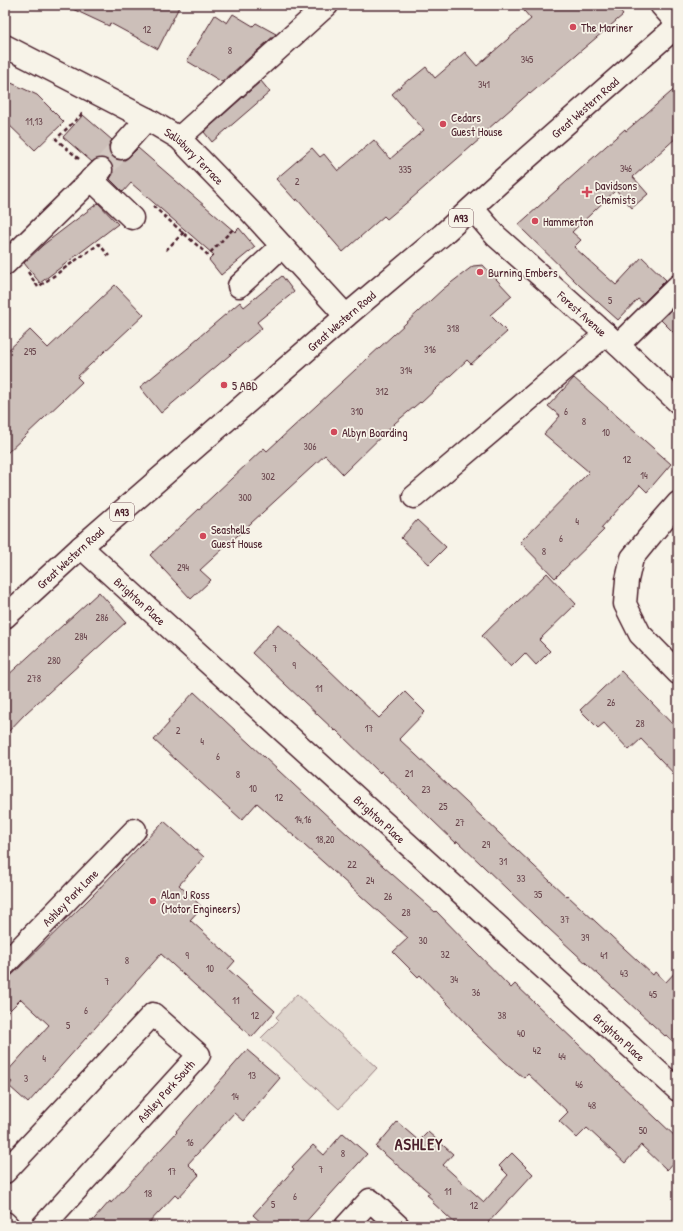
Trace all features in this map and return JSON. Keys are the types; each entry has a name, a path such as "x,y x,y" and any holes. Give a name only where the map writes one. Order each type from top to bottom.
{"street":[{"path":"179,138 327,5"},
{"path":"661,5 678,24"},
{"name":"Great Western Road","path":"5,617 81,547 346,316 442,235 678,24"},
{"name":"Salisbury Terrace","path":"5,46 101,94 179,138 250,211 346,316"},
{"path":"121,148 147,119"},
{"path":"10,259 96,175 132,218"},
{"name":"Forest Avenue","path":"472,208 496,236 612,339 678,402"},
{"path":"238,286 282,246"},
{"path":"414,497 678,286"},
{"path":"678,503 632,558 627,580 625,604 640,634 678,673"},
{"name":"Brighton Place","path":"81,547 678,1090"},
{"name":"Ashley Park Lane","path":"5,964 135,830"},
{"name":"Ashley Park South","path":"5,1172 153,1014 199,1055 43,1226"},
{"path":"346,1226 370,1200 398,1226"},
{"path":"5,1223 8,1226"}],"path":[{"path":"96,175 56,139 101,94"},
{"path":"148,202 184,232 208,255 250,211"},
{"path":"166,250 184,232"},
{"path":"10,259 38,287 99,244 109,256"}],"shaded area":[{"path":"297,994 377,1068 339,1109 261,1038 279,1020 276,1017"}],"building":[{"path":"64,5 180,5 158,49 110,23 109,26"},
{"path":"519,5 615,5 623,15 530,94 529,93 479,137 480,139 411,199 387,219 384,216 343,252 297,199 296,201 276,179 312,148 320,157 324,154 338,171 374,140 390,159 424,130 392,94 426,67 435,78 465,52 477,66 531,19"},
{"path":"233,14 253,26 256,23 276,34 222,82 187,61 215,15 227,23"},
{"path":"5,80 37,95 64,122 35,150 5,121"},
{"path":"261,81 270,92 212,142 204,132"},
{"path":"678,86 678,136 633,177 648,194 632,208 616,190 572,232 581,240 574,247 616,285 642,257 666,280 643,303 638,299 618,320 580,286 518,225 625,129 626,131"},
{"path":"83,115 112,140 109,145 109,152 113,158 125,160 138,148 235,232 239,228 255,247 221,275 209,260 214,255 131,183 123,192 110,179 113,174 113,167 110,161 105,158 98,158 92,162 63,137"},
{"path":"98,203 118,224 40,283 24,263 43,245"},
{"path":"483,265 512,296 490,315 507,332 471,364 467,360 421,403 420,402 395,423 343,474 325,455 200,570 211,580 191,599 150,555 264,448 267,451 443,289 473,266"},
{"path":"282,276 294,292 257,322 262,328 161,413 140,387 193,344 192,343 240,302 244,307"},
{"path":"115,285 144,315 77,377 82,382 5,455 5,353 30,330 48,348"},
{"path":"678,304 678,337 661,320"},
{"path":"574,378 671,464 647,492 640,485 601,528 604,530 555,578 520,542 589,472 544,434 560,416 548,406"},
{"path":"417,520 446,547 429,564 401,538"},
{"path":"547,573 576,604 539,640 550,651 536,665 525,653 511,667 482,636"},
{"path":"99,592 126,622 26,713 5,735 5,678"},
{"path":"278,624 324,665 379,718 405,692 425,712 399,739 567,897 568,896 653,975 655,972 666,982 678,969 678,1046 666,1035 665,1036 535,916 457,841 456,843 381,771 380,773 336,730 335,731 252,653"},
{"path":"621,671 678,730 678,778 641,739 629,750 604,723 598,728 580,710"},
{"path":"194,692 349,836 435,912 436,911 511,988 515,984 678,1139 678,1158 667,1170 641,1145 625,1163 587,1128 577,1138 559,1121 568,1112 528,1074 524,1078 505,1062 471,1030 472,1029 420,975 418,977 393,952 408,938 257,803 242,820 154,740 169,723 168,721"},
{"path":"164,821 204,857 179,885 202,907 190,920 235,961 228,969 275,1011 252,1037 161,954 28,1103 9,1086 12,1082 5,1076 5,1074 49,1025 21,999 5,1015 5,982 92,896"},
{"path":"247,1050 280,1078 243,1121 234,1113 188,1164 199,1175 178,1198 175,1195 146,1226 88,1226 110,1201 111,1203 177,1132 176,1131"},
{"path":"397,1122 419,1141 428,1132 453,1154 443,1165 484,1202 508,1175 499,1166 512,1153 533,1174 485,1226 458,1226 432,1202 434,1201 427,1195 430,1193 376,1147"},
{"path":"343,1133 367,1154 302,1226 265,1226 253,1215 294,1169 292,1167 313,1145 324,1155"}],"tunnel":[{"path":"101,170 121,148"}],"place":[{"name":"The Mariner","path":"573,27"},
{"name":"Cedars Guest House","path":"443,124"},
{"name":"Davidsons Chemists","path":"587,192"},
{"name":"Hammerton","path":"535,221"},
{"name":"Burning Embers","path":"480,272"},
{"name":"5 ABD","path":"224,385"},
{"name":"Albyn Boarding","path":"334,432"},
{"name":"Seashells Guest House","path":"203,536"},
{"name":"Alan J Ross (Motor Engineers)","path":"153,901"}],"district":[{"name":"ASHLEY","path":"419,1144"}]}
